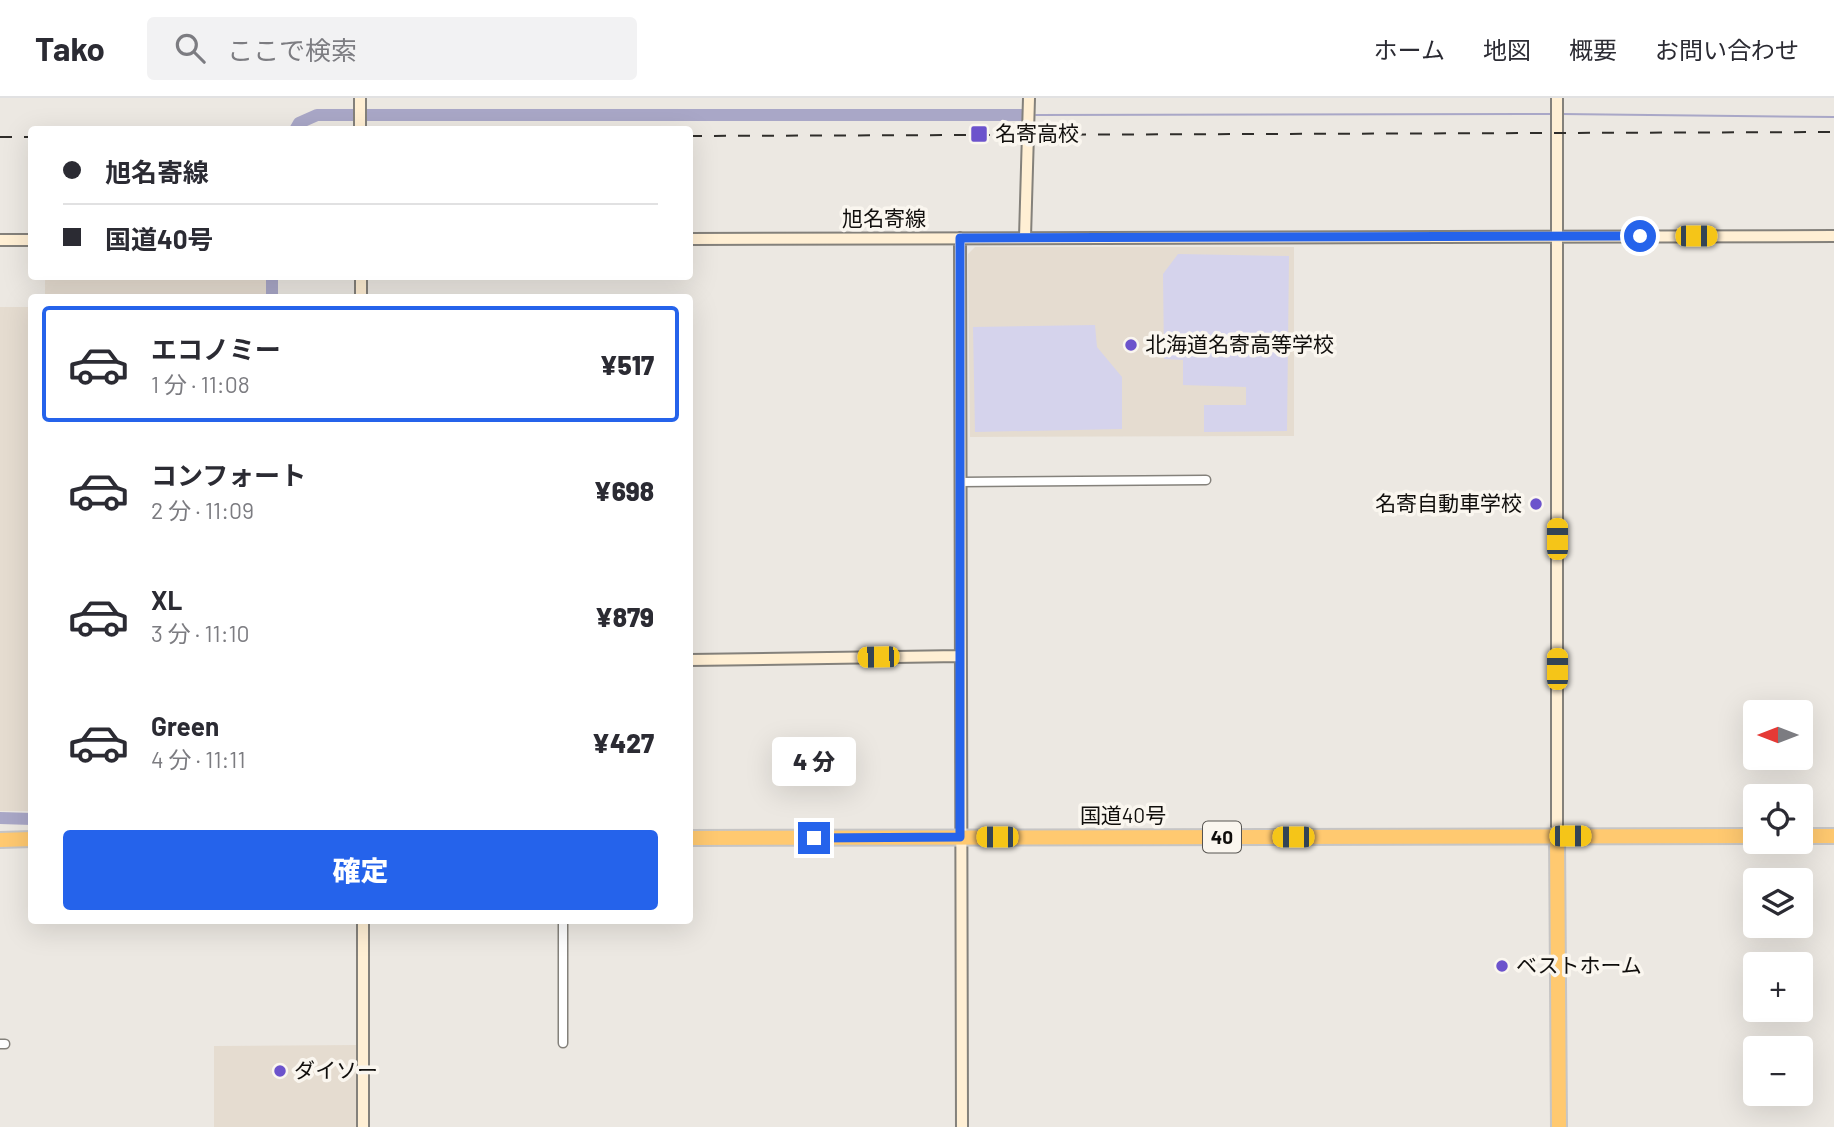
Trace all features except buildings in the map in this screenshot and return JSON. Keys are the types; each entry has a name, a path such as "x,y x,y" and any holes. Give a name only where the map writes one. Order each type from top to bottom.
{"highway":[{"path":"1557,836 1559,1127"},
{"name":"国道40号","path":"693,838 1743,836"},
{"path":"1813,836 1834,836"},
{"path":"0,839 28,839"}],"street":[{"path":"1025,237 1028,98"},
{"path":"1557,98 1557,836"},
{"path":"360,103 360,126"},
{"name":"旭名寄線","path":"693,239 1834,236"},
{"path":"960,238 961,1127"},
{"path":"0,240 28,240"},
{"path":"960,482 1206,480"},
{"path":"693,660 960,656"},
{"path":"363,924 363,1127"},
{"path":"563,924 563,1043"}],"shaded area":[{"name":"北海道名寄高等学校","path":"975,247 1294,247 1294,436 970,437 968,254"},
{"path":"1178,254 1289,256 1287,431 1204,432 1204,405 1246,405 1246,387 1183,385 1183,360 1164,359 1163,274"},
{"path":"45,280 268,280 268,294 45,294"},
{"path":"0,307 28,307 28,811 0,811"},
{"path":"1095,325 1097,347 1122,377 1122,429 975,432 973,327"},
{"path":"358,1045 358,1127 214,1127 214,1046"}],"waterway":[{"path":"1036,115 1553,114"},
{"path":"1562,114 1834,117"},
{"path":"297,126 317,115 1022,115"},
{"path":"272,280 272,294"},
{"path":"0,818 28,819"}],"railway":[{"path":"693,136 1834,132"},
{"path":"0,137 28,137"}],"place":[{"name":"名寄高校","path":"979,134"},
{"name":"北海道名寄高等学校","path":"1131,345"},
{"name":"名寄自動車学校","path":"1536,504"},
{"name":"ベストホーム","path":"1502,966"},
{"name":"ダイソー","path":"280,1071"}],"route":[{"path":"814,838 960,837 960,238 1640,236"}]}
